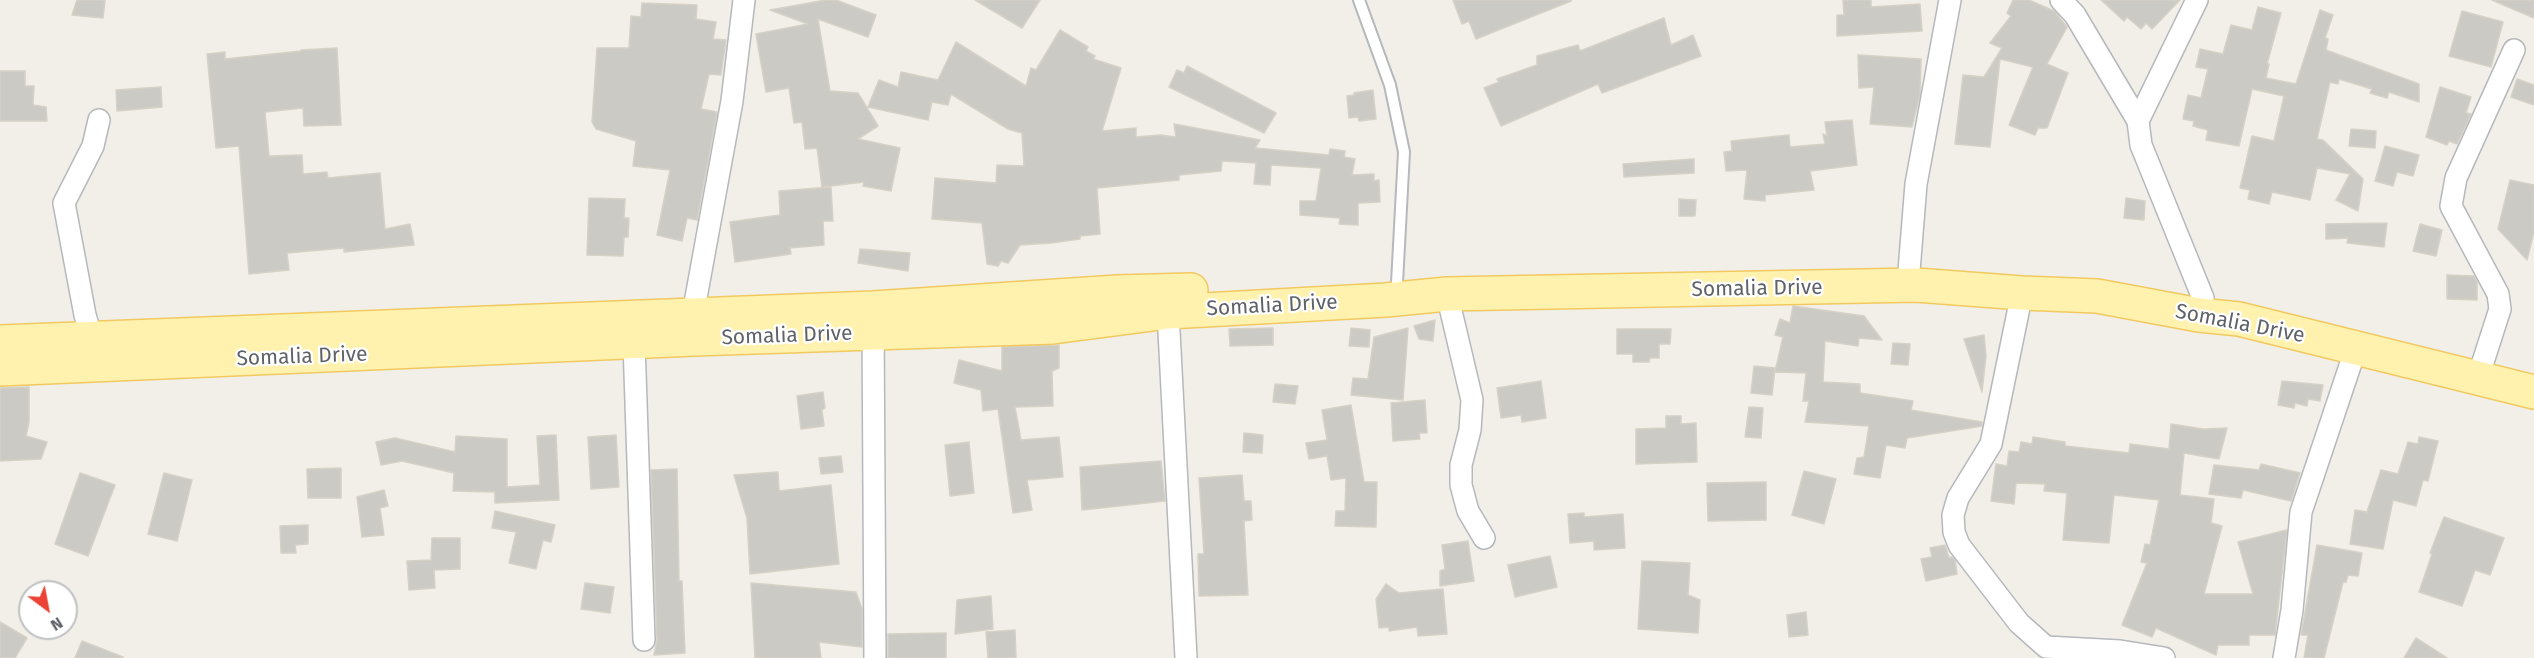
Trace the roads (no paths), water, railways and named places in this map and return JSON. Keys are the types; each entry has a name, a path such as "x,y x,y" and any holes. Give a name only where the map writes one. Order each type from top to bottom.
{"main road":[{"name":"Somalia Drive","path":"0,369 634,343 873,320 1118,292 1397,284 1722,268 1909,271 2073,283 2482,365 2534,379"},
{"name":"Somalia Drive","path":"0,342 693,314 1053,327 1168,312 1447,294 1917,285 2097,296 2201,307 2239,319 2534,392"}],"street":[{"path":"693,314 732,101 744,0"},
{"path":"1909,271 1916,184 1950,0"},
{"path":"2061,0 2076,15 2138,121 2141,145 2201,307"},
{"path":"2138,121 2197,0"},
{"path":"2482,365 2500,309 2498,294 2451,206 2456,178 2514,50"},
{"path":"92,339 64,203 93,146 99,120"},
{"path":"2022,293 2003,394 1990,444 1958,498 1953,515 1954,532 1959,545 2019,623 2046,648 2121,651 2164,658"},
{"path":"1447,294 1472,400 1470,430 1461,465 1461,485 1468,512 1484,538"},
{"path":"1168,312 1186,658"},
{"path":"873,320 875,658"},
{"path":"634,343 644,640"},
{"path":"2284,658 2292,610 2301,512 2356,348"}],"lane":[{"path":"1359,0 1390,85 1404,152 1397,284"}]}
